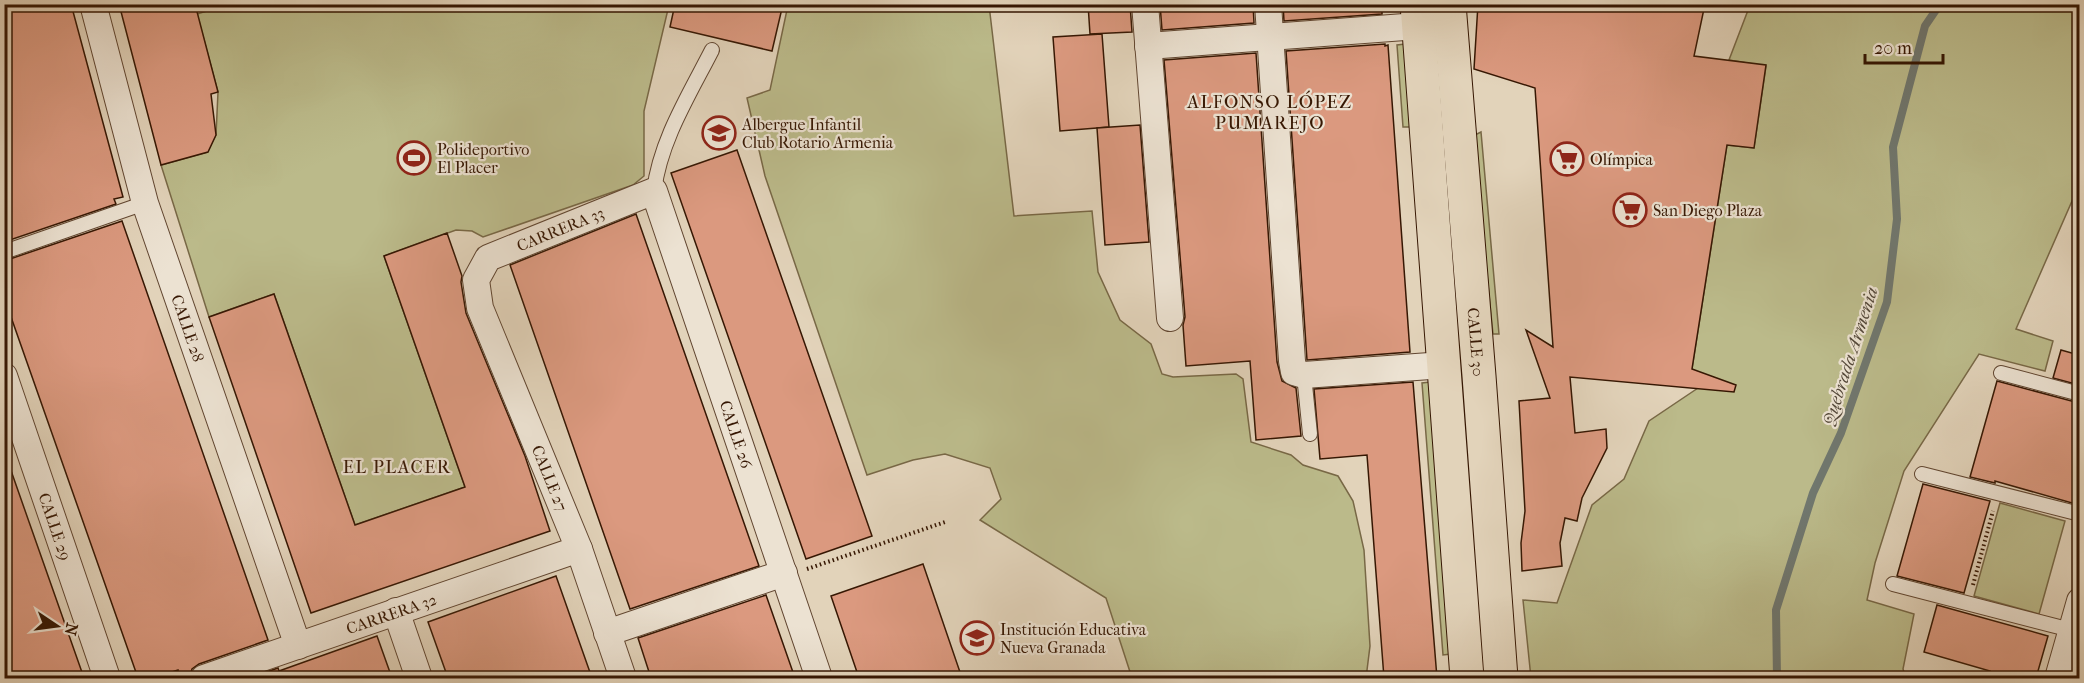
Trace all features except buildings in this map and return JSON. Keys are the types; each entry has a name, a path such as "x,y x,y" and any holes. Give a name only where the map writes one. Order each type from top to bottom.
{"main road":[{"name":"CALLE 30","path":"1449,4 1501,678"},
{"path":"1418,15 1467,678"}],"street":[{"name":"CALLE 28","path":"93,4 145,203 298,646"},
{"path":"1145,4 1170,318"},
{"path":"1268,4 1294,372 1305,375 1444,365"},
{"path":"1148,46 1270,37 1418,15"},
{"name":"CARRERA 33","path":"476,280 488,258 654,191"},
{"name":"CALLE 26","path":"654,191 819,678"},
{"name":"CALLE 27","path":"476,280 480,308 579,549 623,678"},
{"name":"CALLE 29","path":"4,376 107,678"},
{"name":"CARRERA 32","path":"220,676 298,646 579,549"},
{"path":"607,633 784,573"},
{"path":"2058,678 2079,600"},
{"path":"396,612 419,678"}],"lane":[{"path":"654,191 656,175 669,136 712,50"},
{"path":"4,252 145,203"},
{"path":"2001,373 2079,394"},
{"path":"1305,375 1310,434"},
{"path":"1922,474 2079,514"},
{"path":"1893,584 2072,630"}],"path":[{"path":"1968,604 1998,493"},
{"path":"784,573 811,567 945,522"}],"shaded area":[{"name":"Polideportivo El Placer","path":"230,4 669,5 644,111 644,176 633,185 483,237 472,231 456,230 384,256 465,487 355,525 274,294 209,317 161,165 207,152 216,135 218,92 197,14"},
{"path":"788,5 989,5 1014,216 1092,211 1098,272 1120,320 1151,344 1162,374 1173,377 1236,374 1243,379 1251,442 1291,455 1303,465 1338,476 1353,501 1364,550 1370,646 1366,678 1132,678 1106,598 980,520 1001,499 990,468 945,454 913,460 867,475 765,176 747,98 770,90"},
{"path":"1750,5 2079,5 2079,185 2016,329 2053,341 2045,371 1979,354 1904,471 1875,563 1867,600 1914,614 1903,669 1906,678 1619,678 1617,674 1580,678 1531,678 1523,600 1557,603 1592,505 1624,479 1649,421 1698,388 1692,369 1727,145 1754,148 1766,66 1729,60"},
{"path":"1405,44 1411,127 1403,127 1397,45"},
{"path":"1481,132 1499,334 1493,334 1473,136"},
{"path":"1430,382 1451,654 1443,655 1422,383"},
{"path":"1466,449 1469,449 1486,678 1483,678"},
{"path":"2000,503 2065,521 2039,614 1974,596"}],"waterway":[{"name":"Quebrada Armenia","path":"1777,678 1776,610 1813,493 1841,433 1887,302 1897,219 1893,147 1925,26 1940,4"}],"place":[{"name":"Albergue Infantil Club Rotario Armenia","path":"719,133"},
{"name":"Polideportivo El Placer","path":"414,158"},
{"name":"Olímpica","path":"1567,159"},
{"name":"San Diego Plaza","path":"1630,210"},
{"name":"Institución Educativa Nueva Granada","path":"977,638"}],"district":[{"name":"ALFONSO LÓPEZ PUMAREJO","path":"1270,112"},
{"name":"EL PLACER","path":"397,467"}]}
